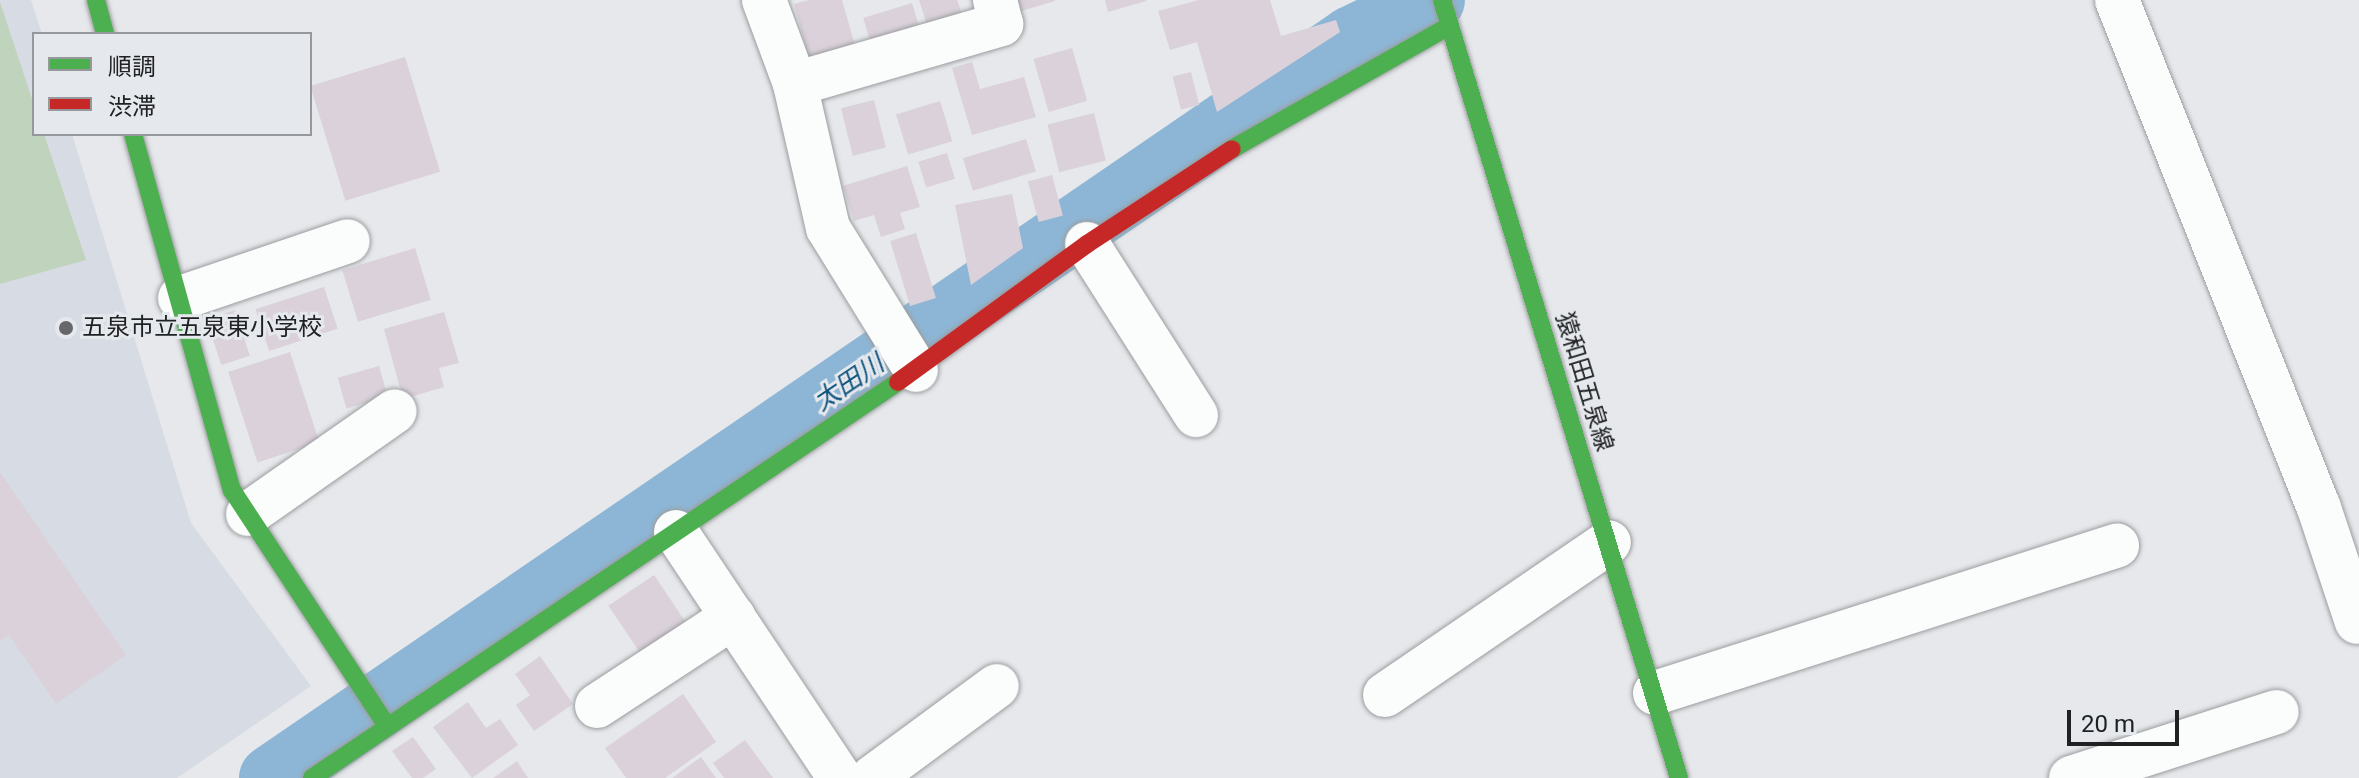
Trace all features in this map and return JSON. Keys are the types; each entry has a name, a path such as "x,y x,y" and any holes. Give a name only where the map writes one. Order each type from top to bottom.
{"street":[{"path":"96,0 104,32"},
{"path":"764,0 795,84 828,228 885,329 916,370"},
{"path":"795,84 1001,24 995,0"},
{"name":"猿和田五泉線","path":"1442,0 1679,778"},
{"path":"2117,0 2319,508 2357,622"},
{"path":"312,778 386,723 916,370 1087,244 1268,126 1449,26"},
{"path":"134,136 232,490 386,723"},
{"path":"180,298 348,241"},
{"path":"1087,244 1196,415"},
{"path":"248,514 395,411"},
{"path":"676,532 843,776 997,686"},
{"path":"1385,695 1609,542"},
{"path":"1655,693 2117,546"},
{"path":"597,706 733,617"},
{"path":"2071,778 2277,712"}],"shaded area":[{"name":"五泉市立五泉東小学校","path":"0,0 31,0 41,32 32,32 32,136 73,136 191,523 311,686 177,778 0,778"}],"green space":[{"path":"0,2 32,99 32,136 45,136 86,260 0,284"}],"building":[{"path":"809,0 842,0 856,49 810,61 794,4"},
{"path":"919,0 957,0 963,17 928,28"},
{"path":"1014,0 1055,0 1055,1 1018,12"},
{"path":"1105,0 1146,0 1146,1 1108,12"},
{"path":"1199,0 1270,0 1281,36 1336,20 1340,32 1217,112 1197,42 1170,50 1158,11"},
{"path":"912,3 921,32 872,47 863,18"},
{"path":"1072,48 1087,101 1049,112 1034,59"},
{"path":"405,57 440,172 345,201 312,85"},
{"path":"972,62 980,89 1024,77 1036,117 972,135 952,68"},
{"path":"1191,72 1199,105 1181,110 1173,77"},
{"path":"874,100 886,148 853,156 841,108"},
{"path":"940,101 952,141 908,155 896,114"},
{"path":"1094,113 1106,161 1059,172 1047,125"},
{"path":"1026,139 1036,172 973,191 963,158"},
{"path":"947,153 955,179 926,188 918,162"},
{"path":"907,166 920,207 900,213 905,229 881,237 874,215 854,221 843,186"},
{"path":"1052,175 1063,216 1039,222 1028,181"},
{"path":"1012,194 1023,248 971,285 955,205"},
{"path":"916,233 936,298 910,306 890,241"},
{"path":"415,248 431,300 358,322 342,270"},
{"path":"324,287 338,329 269,351 256,309"},
{"path":"235,310 250,356 221,365 206,319"},
{"path":"444,312 459,363 439,368 444,387 403,399 384,329"},
{"path":"290,352 319,442 258,462 228,372"},
{"path":"379,366 388,397 346,409 338,378"},
{"path":"0,472 126,655 56,704 9,635 0,641"},
{"path":"654,575 691,630 645,660 608,606"},
{"path":"540,656 573,704 534,731 516,705 530,695 515,674"},
{"path":"683,694 716,742 665,778 626,778 605,748"},
{"path":"468,702 486,728 500,719 518,745 472,778 433,727"},
{"path":"413,737 436,769 423,778 412,778 392,751"},
{"path":"745,740 773,778 724,778 713,763"},
{"path":"701,757 716,778 672,778"},
{"path":"517,761 528,778 493,778"}],"waterway":[{"name":"太田川","path":"272,778 1352,39 1432,0"}],"traffic: fast":[{"path":"96,0 104,32"},
{"path":"1442,0 1679,778"},
{"path":"1232,149 1449,26"},
{"path":"134,136 232,490 387,726"},
{"path":"312,778 898,382"}],"traffic: jam":[{"path":"898,382 1087,244 1232,149"}],"place":[{"name":"五泉市立五泉東小学校","path":"66,328"}]}
